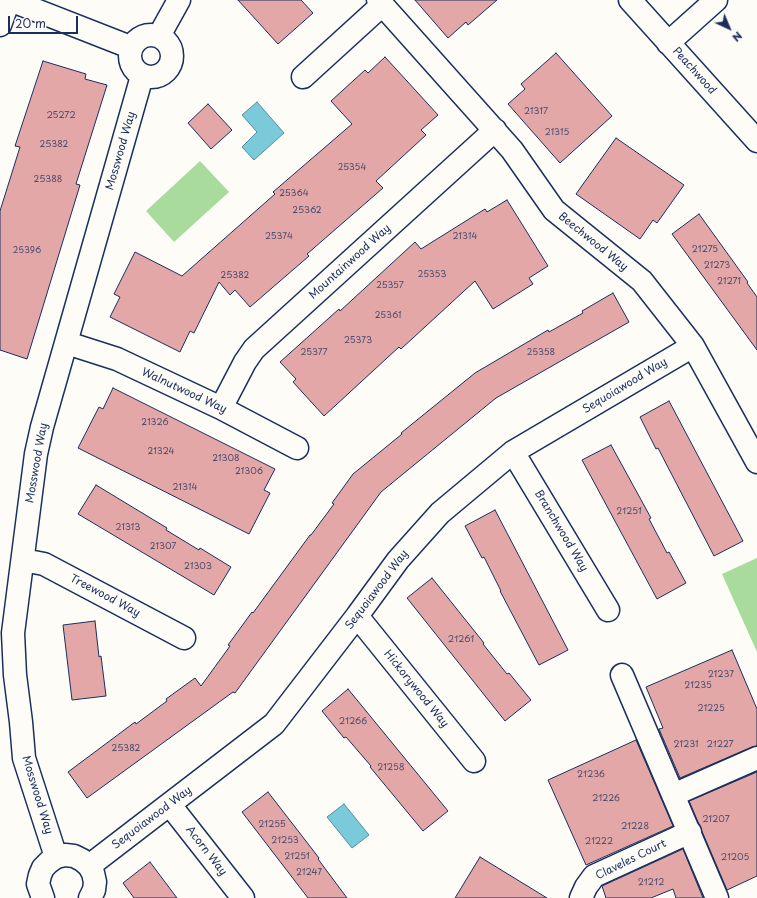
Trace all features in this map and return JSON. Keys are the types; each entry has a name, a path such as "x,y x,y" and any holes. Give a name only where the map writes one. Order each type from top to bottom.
{"street":[{"path":"0,25 10,0 130,47"},
{"path":"159,36 180,0"},
{"name":"Peachwood","path":"630,0 757,141"},
{"path":"668,42 716,0"},
{"path":"304,77 380,3"},
{"name":"Beechwood Way","path":"380,3 512,150 554,210 642,281 693,346 757,462"},
{"path":"150,34 159,36 171,47 171,64 166,72 159,76 150,78 142,76 135,71 130,64 130,47 142,36 150,34"},
{"name":"Mosswood Way","path":"56,857 24,758 15,675 14,633 36,454 42,427 142,76"},
{"name":"Mountainwood Way","path":"221,408 245,362 254,349 495,130"},
{"name":"Walnutwood Way","path":"67,343 117,359 221,408 297,448"},
{"name":"Sequoiawood Way","path":"89,866 274,724 398,560 440,513 514,452 693,346"},
{"name":"Branchwood Way","path":"514,452 608,610"},
{"name":"Treewood Way","path":"23,560 44,564 184,638"},
{"name":"Hickorywood Way","path":"357,616 474,761"},
{"path":"622,675 717,898"},
{"path":"673,794 757,758"},
{"name":"Acorn Way","path":"170,805 243,898"},
{"name":"Claveles Court","path":"581,898 586,887 594,876 690,832"},
{"path":"43,898 38,884 43,868 56,857 65,855 74,856 89,866 95,882 94,890 90,898"}],"green space":[{"path":"200,161 229,192 174,242 146,211"},
{"path":"757,558 757,652 722,574"}],"water":[{"path":"257,102 284,133 254,160 242,147 257,132 242,115"},
{"path":"344,804 369,835 352,848 327,817"}],"building":[{"path":"238,0 301,0 313,13 278,44"},
{"path":"415,0 497,0 468,25 466,22 448,38"},
{"path":"556,53 612,116 560,163 508,104 525,89 521,84"},
{"path":"385,57 438,115 421,130 426,135 376,181 383,188 307,254 309,256 250,307 235,290 230,295 219,282 194,333 190,331 180,352 110,317 120,297 114,294 135,252 182,276 275,194 273,192 352,124 331,101 365,70 368,73"},
{"path":"43,61 86,74 85,79 107,85 76,184 80,185 27,359 0,350 0,211 20,147 15,146"},
{"path":"208,104 232,130 211,149 188,123"},
{"path":"616,138 684,185 657,223 653,220 640,239 576,194"},
{"path":"507,200 548,266 529,278 533,284 493,309 475,281 401,349 399,347 324,416 293,382 296,379 280,362 339,309 340,311 415,242 421,249 485,209 487,212"},
{"path":"699,214 748,282 747,283 757,297 757,350 672,234"},
{"path":"613,293 629,322 496,398 381,492 235,693 233,692 87,798 68,772 135,722 136,724 167,701 166,699 195,678 201,686 252,612 253,613 334,504 332,503 353,474 475,373 548,330 549,332 583,313 582,311"},
{"path":"113,388 275,469 264,490 270,493 249,534 78,448 99,407 103,409"},
{"path":"669,401 743,541 714,556 658,448 656,449 640,417"},
{"path":"611,445 651,518 649,519 667,553 669,552 686,583 657,599 582,460"},
{"path":"96,485 167,528 166,530 231,567 214,595 78,514"},
{"path":"495,510 568,650 539,665 484,557 482,558 465,526"},
{"path":"432,578 507,674 509,673 531,700 505,721 407,598"},
{"path":"95,621 99,657 101,656 106,696 72,700 63,625"},
{"path":"732,650 757,709 757,746 680,778 659,729 663,728 646,687"},
{"path":"348,689 448,811 423,831 370,767 371,766 346,737 344,738 322,711"},
{"path":"636,740 673,826 586,865 548,780"},
{"path":"757,772 757,876 727,890 689,801"},
{"path":"268,792 319,858 318,859 347,898 308,898 242,812"},
{"path":"683,849 703,898 676,898 673,889 651,898 606,898 602,886"},
{"path":"480,857 547,898 455,898"},
{"path":"150,862 177,898 134,898 123,883"}]}
